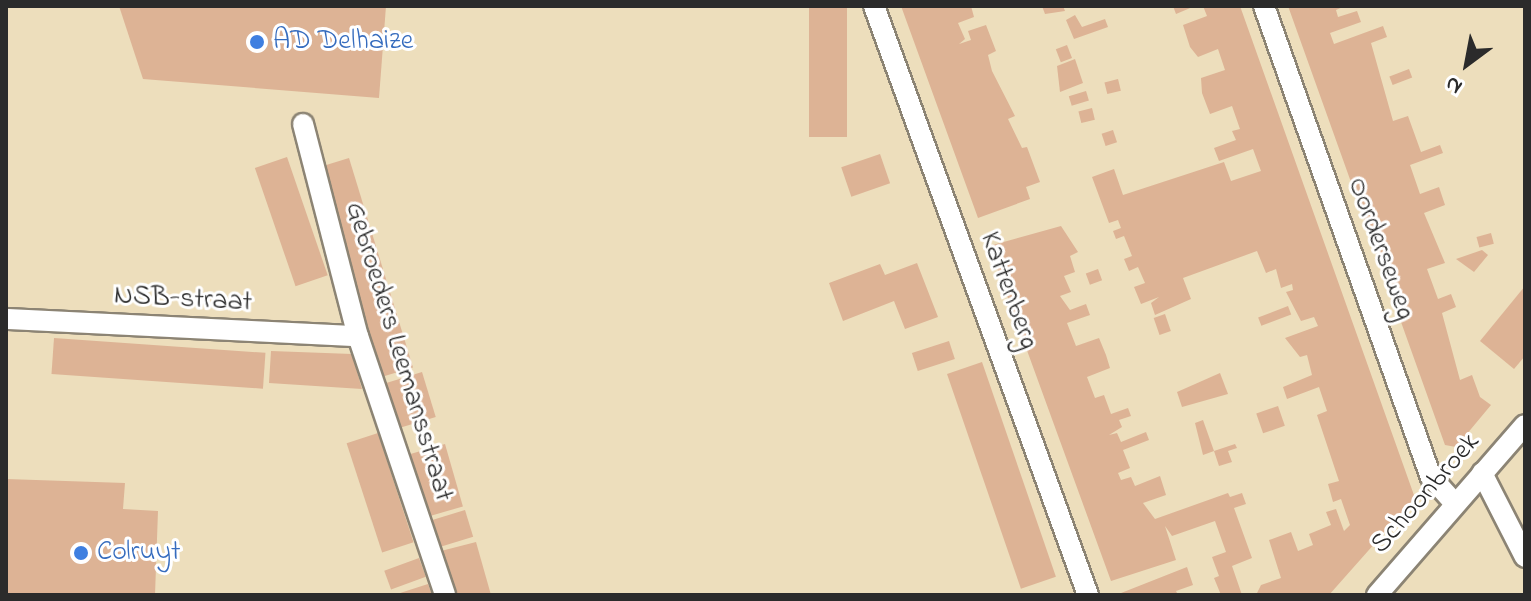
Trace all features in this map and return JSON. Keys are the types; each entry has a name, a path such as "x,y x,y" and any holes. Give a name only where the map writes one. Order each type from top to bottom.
{"street":[{"name":"Kattenberg","path":"874,6 1088,595"},
{"name":"Oorderseweg","path":"1264,6 1431,477 1455,504"},
{"name":"Gebroeders Leemansstraat","path":"303,124 358,336 445,595"},
{"name":"NSB-straat","path":"6,319 358,336"},
{"name":"Schoonbroek","path":"1377,595 1523,430"},
{"path":"1482,473 1525,557"}],"building":[{"name":"AD Delhaize","path":"119,6 386,6 379,98 143,79"},
{"path":"809,6 847,6 847,137 809,137"},
{"path":"901,6 971,6 974,17 958,23 965,39 959,44 971,40 968,31 986,25 996,51 988,55 992,71 1015,116 1008,119 1022,148 1027,147 1040,182 1026,187 1030,199 978,218"},
{"path":"1042,6 1063,6 1065,11 1045,14"},
{"path":"1173,6 1195,6 1176,14"},
{"path":"1203,6 1240,6 1415,498 1329,595 1256,595 1261,585 1281,578 1269,540 1291,532 1298,551 1313,545 1309,534 1331,525 1326,512 1336,509 1344,531 1350,525 1341,499 1333,502 1328,484 1339,481 1317,415 1327,411 1319,387 1287,399 1283,387 1312,375 1307,355 1300,357 1285,338 1318,326 1314,317 1301,321 1286,292 1293,290 1292,284 1281,288 1276,269 1266,273 1257,251 1183,278 1191,299 1155,315 1151,303 1159,297 1141,304 1134,287 1145,283 1138,267 1129,271 1124,259 1132,256 1124,236 1116,239 1113,231 1121,228 1118,220 1109,223 1092,177 1114,169 1123,195 1224,162 1231,181 1261,171 1253,149 1219,161 1214,148 1236,140 1232,131 1240,129 1232,106 1210,114 1202,93 1201,78 1225,70 1218,49 1198,57 1190,47 1183,25 1207,16"},
{"path":"1288,6 1345,6 1336,10 1338,17 1357,11 1361,22 1330,33 1334,44 1383,26 1387,37 1371,43 1393,121 1408,116 1421,152 1440,145 1443,153 1410,165 1420,194 1439,187 1445,205 1424,213 1445,263 1427,269 1438,299 1451,294 1456,307 1442,313 1460,380 1472,375 1480,397 1491,405 1456,447 1445,445"},
{"path":"1075,15 1082,27 1105,19 1108,27 1074,39 1066,20"},
{"path":"1067,45 1072,58 1061,62 1056,49"},
{"path":"1075,59 1083,83 1060,92 1057,66"},
{"path":"1409,69 1412,77 1393,85 1389,77"},
{"path":"1118,79 1121,91 1107,94 1104,82"},
{"path":"1086,91 1089,101 1072,106 1069,96"},
{"path":"1092,108 1095,120 1081,123 1078,111"},
{"path":"1113,130 1117,142 1106,146 1102,134"},
{"path":"880,154 890,183 851,197 841,167"},
{"path":"287,157 328,275 296,286 255,168"},
{"path":"349,158 413,367 381,377 316,168"},
{"path":"1061,226 1078,252 1070,256 1075,272 1064,276 1071,292 1060,296 1070,310 1086,304 1090,315 1067,323 1076,346 1099,338 1106,355 1110,368 1087,377 1095,398 1104,395 1111,414 1128,408 1131,416 1119,420 1122,427 1109,435 1117,433 1121,442 1146,432 1149,440 1123,450 1130,468 1118,473 1121,480 1131,477 1135,486 1160,476 1166,495 1143,503 1155,519 1228,493 1230,497 1242,493 1246,504 1234,508 1252,558 1232,566 1242,595 1221,595 1214,578 1219,576 1212,557 1226,552 1215,521 1172,536 1165,526 1176,560 1111,581 989,246"},
{"path":"1491,233 1494,244 1479,248 1477,237"},
{"path":"1482,250 1488,255 1474,272 1456,259"},
{"path":"917,263 938,317 905,329 894,301 843,321 829,283 880,264 885,275"},
{"path":"1098,269 1102,280 1090,285 1086,273"},
{"path":"1525,286 1525,356 1514,369 1480,341"},
{"path":"1288,306 1291,314 1261,326 1258,317"},
{"path":"1165,314 1171,331 1160,335 1154,318"},
{"path":"54,338 265,353 263,389 51,374"},
{"path":"949,341 955,359 918,371 912,353"},
{"path":"271,351 352,354 362,389 269,383"},
{"path":"982,362 1056,577 1021,589 947,374"},
{"path":"422,372 436,417 398,428 385,383"},
{"path":"1220,373 1228,394 1182,407 1177,392"},
{"path":"1278,406 1285,426 1263,433 1256,413"},
{"path":"1203,420 1214,451 1203,455 1195,423"},
{"path":"378,433 414,542 382,553 347,443"},
{"path":"445,444 463,506 428,516 410,454"},
{"path":"1235,444 1237,448 1228,451 1232,462 1219,466 1214,451"},
{"name":"Colruyt","path":"6,479 125,483 123,509 158,511 155,595 6,595"},
{"path":"465,510 473,537 440,547 432,520"},
{"path":"476,542 491,595 455,595 441,551"},
{"path":"419,558 426,577 391,589 384,571"},
{"path":"1187,567 1193,585 1176,591 1178,595 1116,595"},
{"path":"428,584 432,595 397,595 397,594"}],"place":[{"name":"AD Delhaize","path":"257,42"},
{"name":"Colruyt","path":"81,553"}]}
